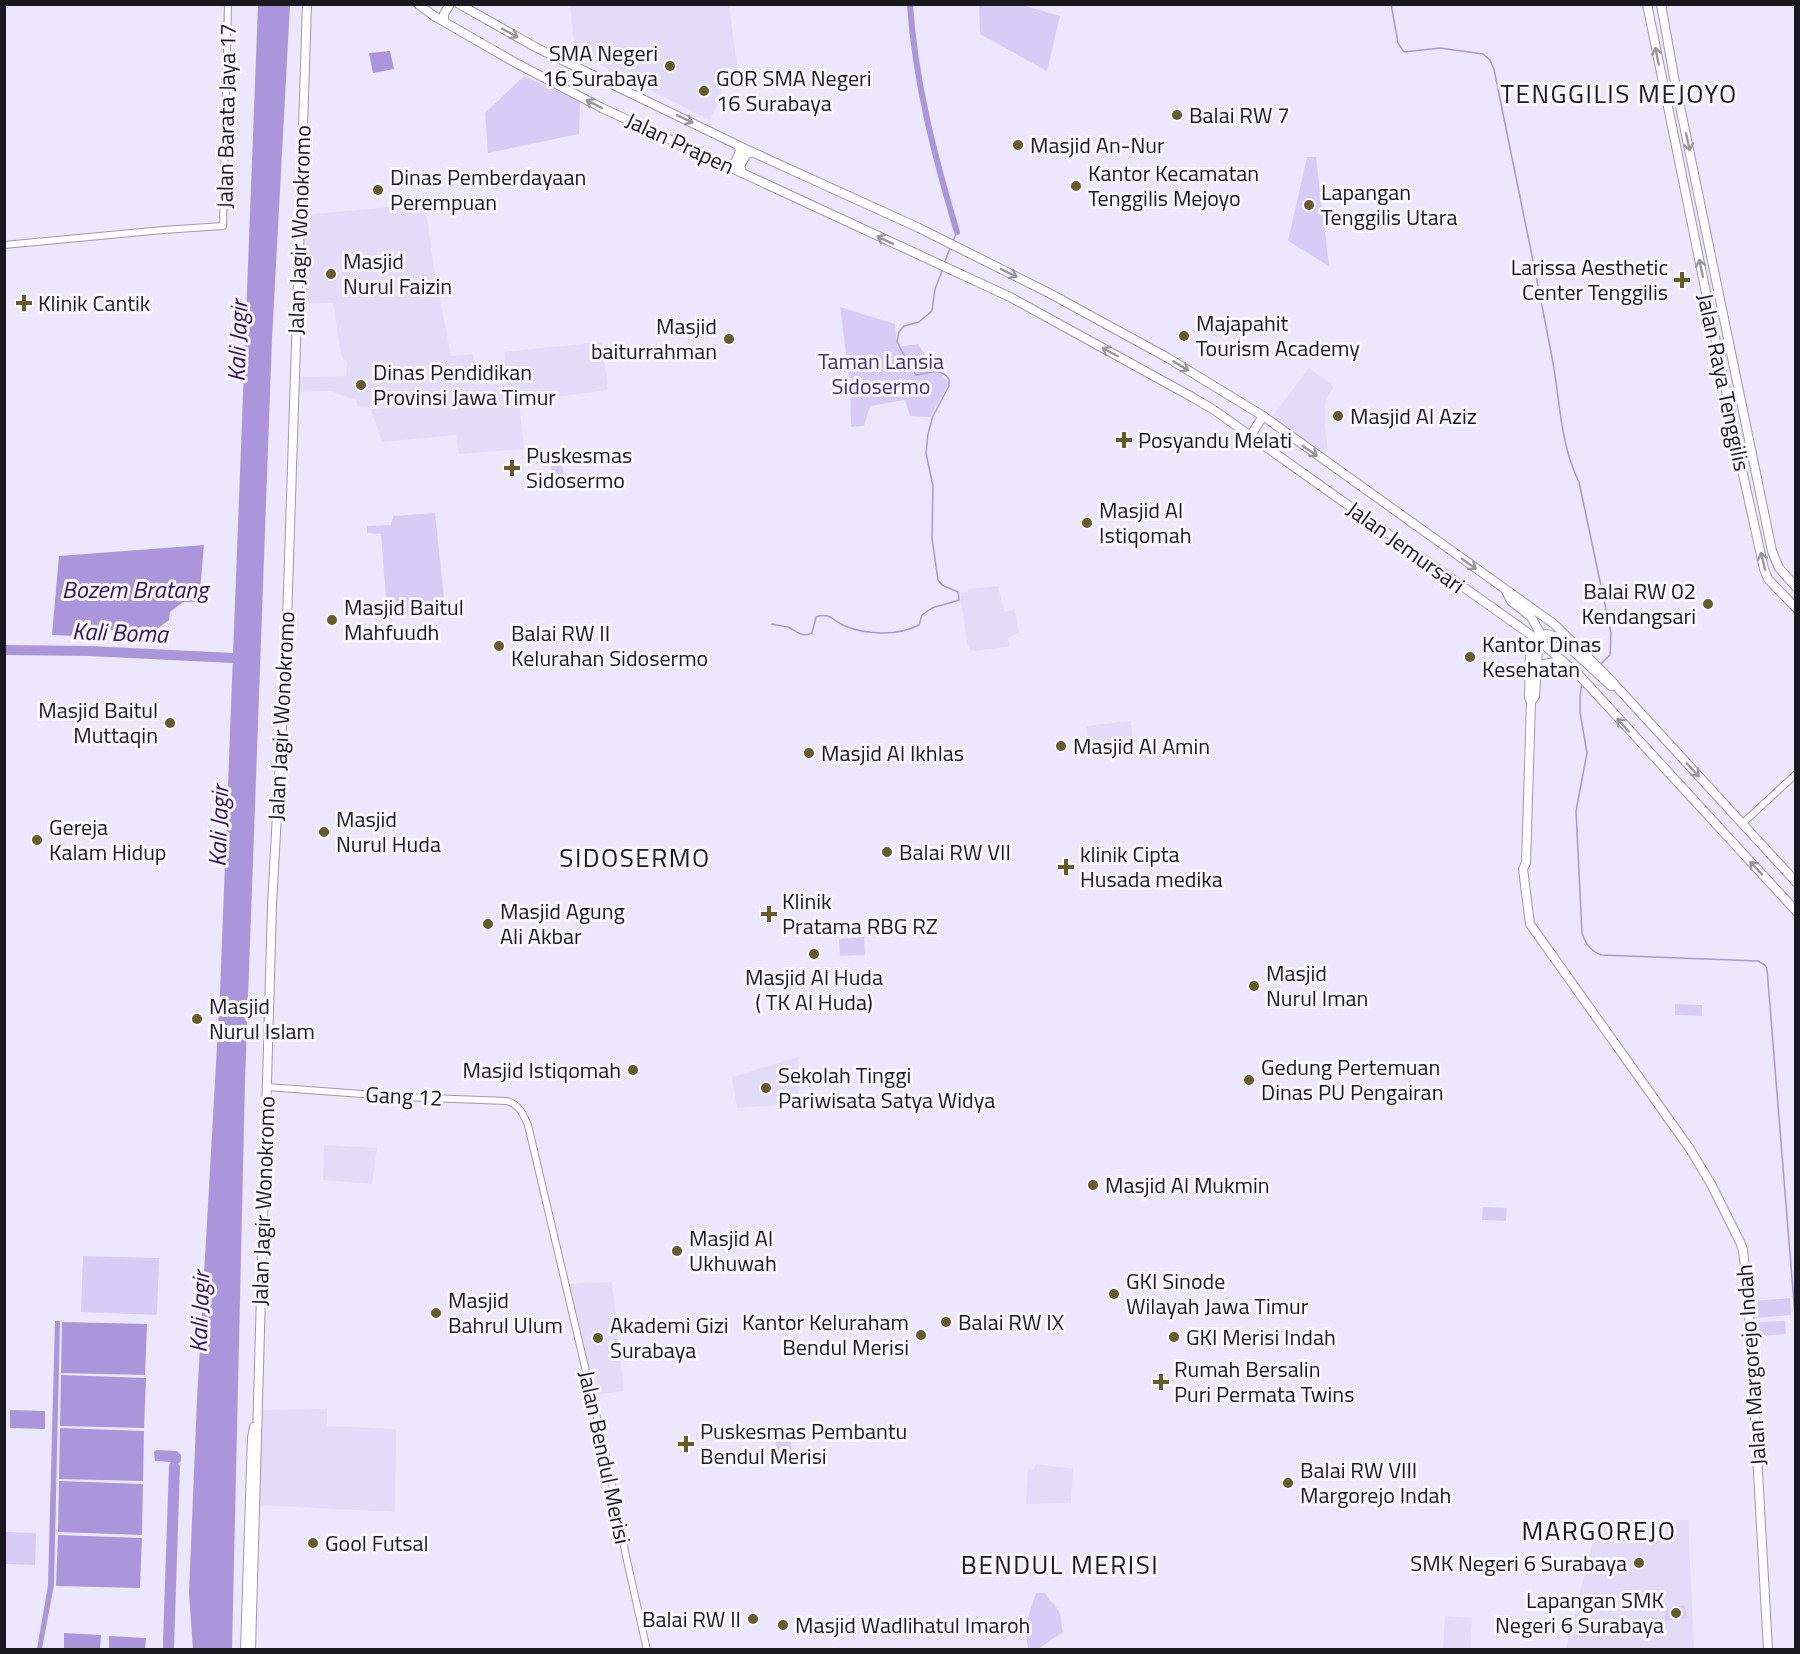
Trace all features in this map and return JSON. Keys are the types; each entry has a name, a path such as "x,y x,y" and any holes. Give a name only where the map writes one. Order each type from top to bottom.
{"main road":[{"name":"Jalan Prapen","path":"418,4 514,62 602,108 736,166 950,269"},
{"name":"Jalan Prapen","path":"459,4 537,48 744,151 957,247"},
{"name":"Jalan Raya Tenggilis","path":"1647,4 1743,474 1768,579 1796,608"},
{"path":"444,18 450,5"},
{"name":"Jalan Jagir Wonokromo","path":"251,1650 249,1612 252,1438 256,1421 275,831 286,651 302,131 309,6"},
{"name":"Jalan Raya Tenggilis","path":"1661,8 1772,551 1779,568 1796,587"},
{"path":"1661,78 1674,77"},
{"path":"736,166 744,151"},
{"path":"1695,240 1708,237"},
{"name":"Jalan Jemursari","path":"957,247 1049,293 1168,358 1263,416 1554,624 1593,667"},
{"name":"Jalan Jemursari","path":"950,269 1010,297 1214,410 1538,640 1581,678 1796,911"},
{"path":"1251,435 1263,416"},
{"path":"1743,474 1755,471"},
{"path":"1506,590 1511,601 1534,621 1539,631 1538,640"},
{"path":"1538,640 1546,634 1554,634 1617,688 1796,882"},
{"name":"Jalan Margorejo Indah","path":"1538,640 1535,696 1532,702 1524,869 1525,895 1530,924 1690,1149 1711,1184 1743,1250 1748,1294 1768,1650"},
{"name":"Jalan Margorejo Indah","path":"1532,702 1529,697 1530,654 1538,640"},
{"path":"1536,670 1544,664 1562,661"},
{"name":"Jalan Jagir Wonokromo","path":"245,1650 249,1612"}],"street":[{"name":"Jalan Barata Jaya 17","path":"4,245 223,226 228,4"},
{"path":"1743,823 1796,774"},
{"name":"Gang 12","path":"267,1087 403,1097 507,1101 519,1108 528,1125"},
{"name":"Jalan Bendul Merisi","path":"528,1125 609,1469 647,1650"}],"shaded area":[{"name":"SMA Negeri 16 Surabaya","path":"570,5 729,5 738,72 720,75 721,99 709,120 589,59 576,60"},
{"path":"411,205 413,213 426,211 434,268 451,356 473,354 475,385 507,384 504,352 602,342 608,390 519,402 524,449 459,454 456,435 382,442 371,409 435,403 358,407 356,400 330,391 297,392 297,377 346,376 347,362 341,354 333,303 299,304 304,215"},
{"path":"1309,368 1334,387 1325,405 1328,449 1324,454 1271,418"},
{"path":"998,586 1004,612 1015,609 1019,632 1008,638 1009,647 971,651 967,643 960,593 968,592 968,589"},
{"path":"1131,721 1134,749 1090,754 1086,726"},
{"name":"Sekolah Tinggi Pariwisata Satya Widya","path":"798,1057 799,1099 792,1104 737,1108 732,1077"},
{"path":"324,1145 377,1148 372,1184 323,1180"},
{"name":"Akademi Gizi Surabaya","path":"612,1282 624,1391 592,1395 566,1284"},
{"path":"327,1409 327,1426 396,1429 395,1512 260,1505 261,1410"},
{"path":"1036,1464 1073,1469 1071,1503 1026,1504 1028,1470 1034,1469"},
{"name":"SMK Negeri 6 Surabaya","path":"1598,1520 1688,1520 1694,1649 1566,1649"},
{"path":"1445,1616 1472,1618 1470,1649 1443,1649"}],"green space":[{"path":"979,5 1022,5 1060,16 1047,71 980,34"},
{"path":"524,76 580,101 579,134 488,153 485,113"},
{"name":"Lapangan Tenggilis Utara","path":"1307,157 1316,157 1329,266 1288,241"},
{"name":"Taman Lansia Sidosermo","path":"840,307 895,324 897,347 918,344 931,364 949,383 930,417 910,416 905,400 870,406 864,426 851,427 850,385"},
{"path":"562,462 565,488 554,489 551,463"},
{"path":"435,513 445,608 399,615 398,610 390,610 389,599 386,598 381,534 367,533 367,526 391,525 393,516"},
{"path":"864,937 865,955 840,956 839,939"},
{"path":"1675,1004 1702,1005 1702,1016 1675,1015"},
{"path":"1483,1207 1507,1208 1506,1221 1482,1220"},
{"path":"83,1256 159,1258 157,1315 81,1312"},
{"path":"1790,1298 1791,1315 1754,1318 1753,1301"},
{"path":"1785,1321 1786,1334 1758,1336 1757,1322"},
{"path":"791,1432 792,1455 777,1456 775,1433"},
{"path":"5,1532 36,1533 35,1565 5,1564"},
{"path":"1036,1593 1045,1593 1056,1607 1060,1614 1063,1632 1038,1649 1028,1649 1025,1626"},
{"name":"Lapangan SMK Negeri 6 Surabaya","path":"1685,1605 1687,1618 1665,1621 1666,1608"}],"water":[{"name":"Kali Jagir","path":"258,5 290,5 272,339 245,1081 232,1649 193,1650 189,1593 197,1399 220,993"},
{"path":"390,51 394,69 373,73 369,53"},
{"name":"Bozem Bratang","path":"204,545 199,602 183,602 170,612 169,620 144,639 138,640 132,631 105,630 99,637 52,635 59,556"},
{"path":"55,1321 60,1321 54,1585 42,1649 37,1649 48,1585"},
{"path":"62,1322 147,1324 145,1375 61,1373"},
{"path":"61,1375 146,1378 144,1428 60,1426"},
{"path":"10,1410 45,1411 45,1429 10,1428"},
{"path":"60,1428 144,1431 143,1481 59,1479"},
{"path":"156,1450 177,1451 181,1455 181,1461 178,1464 180,1466 174,1649 163,1649 169,1465 171,1462 155,1461 154,1452"},
{"path":"59,1481 143,1484 142,1535 58,1532"},
{"path":"58,1535 142,1538 140,1588 56,1586"},
{"path":"64,1633 101,1635 100,1649 64,1649"},
{"path":"109,1636 146,1638 145,1649 109,1649"}],"waterway":[{"path":"910,4 921,91 957,232"},
{"path":"1391,4 1398,43 1404,52 1440,48 1483,54 1490,60 1494,69 1551,352 1567,451 1579,482 1611,633 1610,655 1600,665"},
{"path":"953,241 957,232"},
{"path":"944,264 950,248"},
{"path":"772,624 808,634 812,633 816,617 825,616 854,629 873,633 892,633 911,629 919,625 922,615 932,608 959,600 958,592 942,585 938,580 932,538 933,486 926,453 933,416 949,386 949,379 938,372 916,375 897,341 899,332 904,326 919,322 932,311 935,289 942,271"},
{"name":"Kali Boma","path":"4,650 89,651 233,658"},
{"path":"1582,683 1580,712 1587,753 1576,811 1582,933 1587,944 1601,955 1758,961 1767,969 1796,1328"}],"place":[{"name":"SMA Negeri 16 Surabaya","path":"670,66"},
{"name":"GOR SMA Negeri 16 Surabaya","path":"704,91"},
{"name":"Balai RW 7","path":"1177,115"},
{"name":"Masjid An-Nur","path":"1018,145"},
{"name":"Kantor Kecamatan Tenggilis Mejoyo","path":"1076,186"},
{"name":"Dinas Pemberdayaan Perempuan","path":"378,190"},
{"name":"Lapangan Tenggilis Utara","path":"1309,205"},
{"name":"Masjid Nurul Faizin","path":"331,274"},
{"name":"Larissa Aesthetic Center Tenggilis","path":"1682,280"},
{"name":"Klinik Cantik","path":"24,303"},
{"name":"Majapahit Tourism Academy","path":"1184,336"},
{"name":"Masjid baiturrahman","path":"729,339"},
{"name":"Dinas Pendidikan Provinsi Jawa Timur","path":"361,385"},
{"name":"Masjid Al Aziz","path":"1338,416"},
{"name":"Posyandu Melati","path":"1124,440"},
{"name":"Puskesmas Sidosermo","path":"512,468"},
{"name":"Masjid Al Istiqomah","path":"1087,523"},
{"name":"Balai RW 02 Kendangsari","path":"1708,604"},
{"name":"Masjid Baitul Mahfuudh","path":"332,620"},
{"name":"Balai RW II Kelurahan Sidosermo","path":"499,646"},
{"name":"Kantor Dinas Kesehatan","path":"1470,657"},
{"name":"Masjid Baitul Muttaqin","path":"170,723"},
{"name":"Masjid Al Amin","path":"1061,746"},
{"name":"Masjid Al Ikhlas","path":"809,753"},
{"name":"Masjid Nurul Huda","path":"324,832"},
{"name":"Gereja Kalam Hidup","path":"37,840"},
{"name":"Balai RW VII","path":"887,852"},
{"name":"klinik Cipta Husada medika","path":"1066,867"},
{"name":"Klinik Pratama RBG RZ","path":"769,914"},
{"name":"Masjid Agung Ali Akbar","path":"488,924"},
{"name":"Masjid Al Huda ( TK Al Huda)","path":"814,954"},
{"name":"Masjid Nurul Iman","path":"1254,986"},
{"name":"Masjid Nurul Islam","path":"197,1019"},
{"name":"Masjid Istiqomah","path":"633,1070"},
{"name":"Gedung Pertemuan Dinas PU Pengairan","path":"1249,1080"},
{"name":"Sekolah Tinggi Pariwisata Satya Widya","path":"766,1088"},
{"name":"Masjid Al Mukmin","path":"1093,1185"},
{"name":"Masjid Al Ukhuwah","path":"677,1251"},
{"name":"GKI Sinode Wilayah Jawa Timur","path":"1114,1294"},
{"name":"Masjid Bahrul Ulum","path":"436,1313"},
{"name":"Balai RW IX","path":"946,1322"},
{"name":"Kantor Keluraham Bendul Merisi","path":"921,1335"},
{"name":"GKI Merisi Indah","path":"1174,1337"},
{"name":"Akademi Gizi Surabaya","path":"598,1338"},
{"name":"Rumah Bersalin Puri Permata Twins","path":"1161,1382"},
{"name":"Puskesmas Pembantu Bendul Merisi","path":"686,1444"},
{"name":"Balai RW VIII Margorejo Indah","path":"1288,1483"},
{"name":"Gool Futsal","path":"313,1543"},
{"name":"SMK Negeri 6 Surabaya","path":"1639,1563"},
{"name":"Lapangan SMK Negeri 6 Surabaya","path":"1676,1613"},
{"name":"Balai RW II","path":"753,1619"},
{"name":"Masjid Wadlihatul Imaroh","path":"783,1625"}],"district":[{"name":"TENGGILIS MEJOYO","path":"1619,94"},
{"name":"SIDOSERMO","path":"635,858"},
{"name":"MARGOREJO","path":"1599,1531"},
{"name":"BENDUL MERISI","path":"1060,1565"}]}
